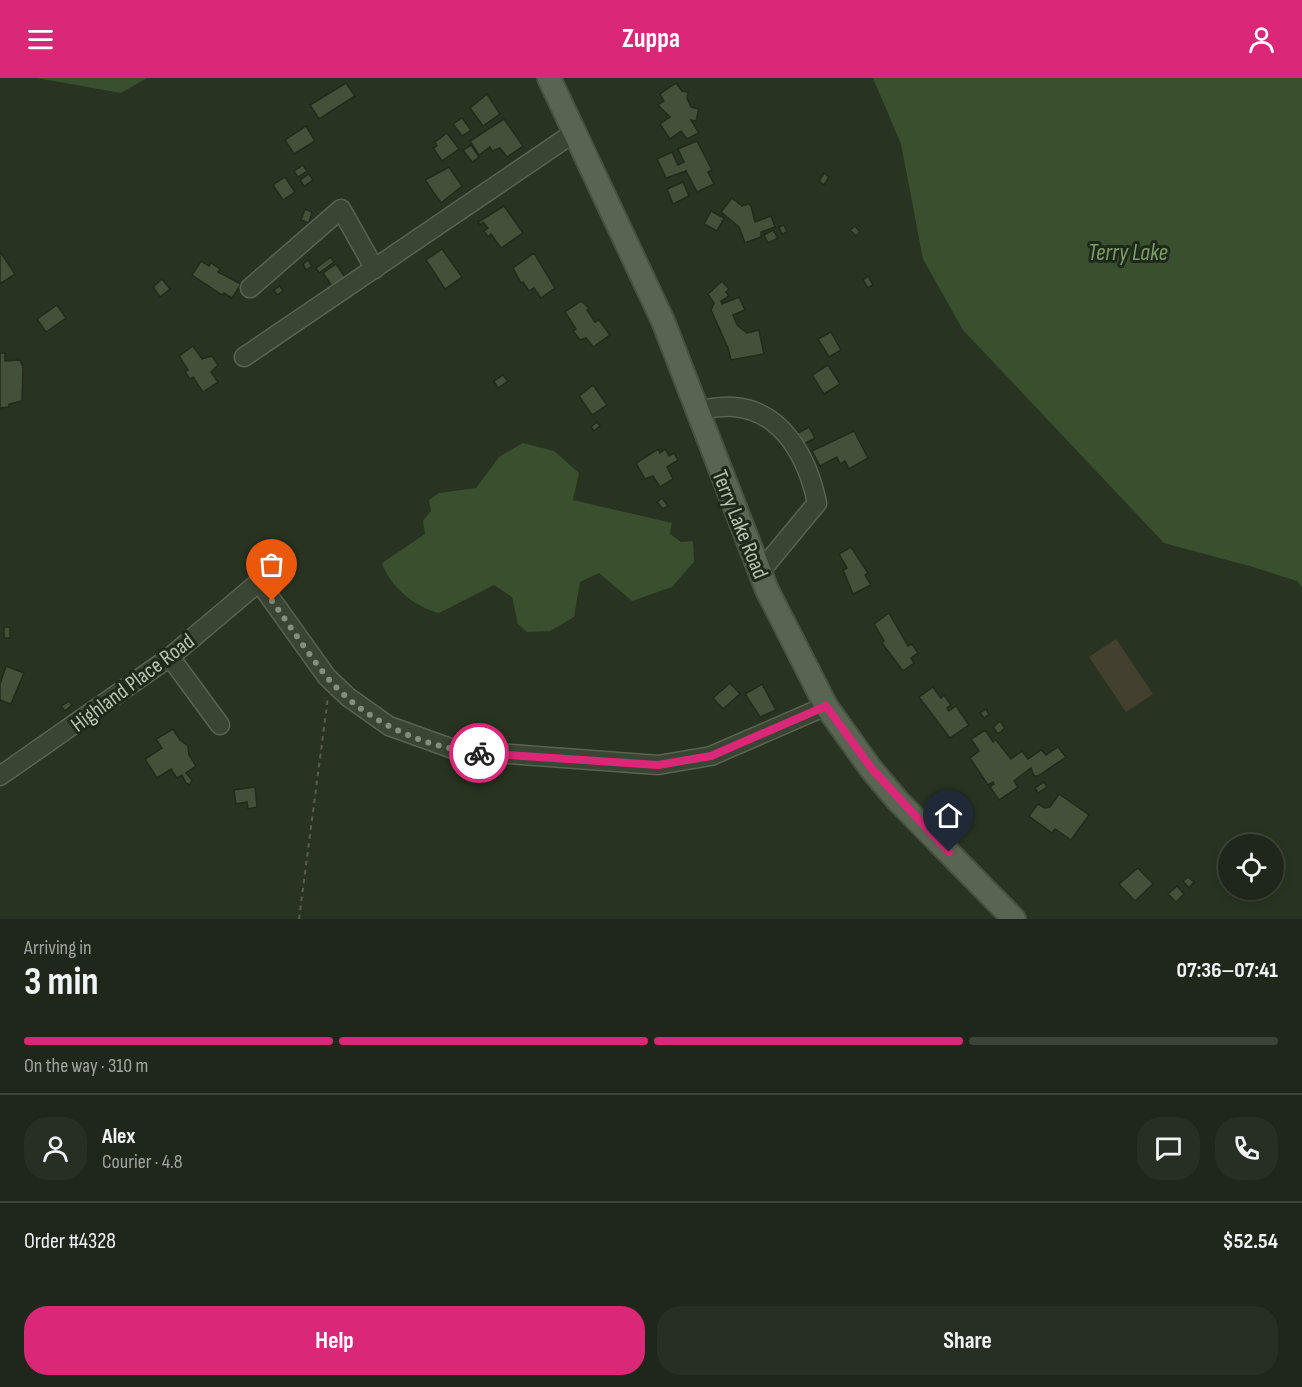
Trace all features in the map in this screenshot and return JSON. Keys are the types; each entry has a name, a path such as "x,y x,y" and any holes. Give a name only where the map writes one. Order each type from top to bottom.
{"main road":[{"name":"Terry Lake Road","path":"549,78 646,282 760,572 826,706 898,801 1014,919"}],"street":[{"path":"244,357 575,132"},
{"path":"250,288 341,209 375,269"},
{"path":"697,409 735,407 764,416 784,430 804,463 813,485 817,503 760,572"},
{"name":"Highland Place Road","path":"0,776 170,657 259,582 334,684"},
{"path":"170,657 220,725"},
{"path":"334,684 368,714 389,726 456,750 658,765 711,756 826,706"}],"path":[{"path":"299,919 327,700 334,684"}],"shaded area":[{"path":"1116,639 1153,694 1126,712 1089,657"}],"water":[{"path":"37,78 147,78 121,93"},
{"name":"Terry Lake","path":"873,78 1302,78 1302,587 1297,581 1164,543 963,330 923,259 901,144"},
{"path":"523,443 554,451 579,473 573,500 672,523 670,534 681,542 693,541 694,562 672,587 632,601 599,573 580,582 574,617 550,631 527,632 518,624 512,597 494,585 439,613 421,606 404,595 391,580 382,563 425,534 423,521 431,511 429,500 439,493 476,488 499,457"}],"building":[{"path":"346,83 355,96 319,119 310,105"},
{"path":"676,83 682,91 688,92 687,98 691,107 699,109 696,121 691,120 699,133 687,139 681,131 670,139 660,124 670,117 658,105 664,101 660,94"},
{"path":"487,94 500,114 483,126 470,108"},
{"path":"462,118 471,130 462,136 453,124"},
{"path":"504,119 523,146 507,157 500,148 492,151 490,147 479,155 470,141"},
{"path":"306,126 315,141 294,154 285,140"},
{"path":"447,133 459,149 442,161 433,148 437,146 435,142"},
{"path":"697,141 712,170 708,172 714,184 697,192 686,171 666,178 657,159 672,152 678,165 684,162 678,149"},
{"path":"471,145 479,157 472,162 463,150"},
{"path":"303,165 307,171 298,177 294,171"},
{"path":"449,167 462,186 441,203 425,180"},
{"path":"824,173 829,177 824,185 819,181"},
{"path":"309,174 313,180 304,186 300,180"},
{"path":"285,177 295,192 283,200 273,185"},
{"path":"683,182 689,196 673,204 667,189"},
{"path":"732,198 742,206 749,204 751,206 755,222 771,216 775,227 761,232 761,237 745,243 739,227 721,212"},
{"path":"504,206 523,233 501,248 491,234 488,237 484,231 488,228 483,222 480,225 478,222"},
{"path":"305,209 312,212 309,223 301,220"},
{"path":"711,211 724,218 717,231 704,224"},
{"path":"784,225 787,232 782,234 779,227"},
{"path":"855,226 860,232 856,236 850,230"},
{"path":"773,230 778,238 768,243 764,235"},
{"path":"442,249 462,277 445,289 426,260"},
{"path":"534,253 555,288 541,298 534,288 529,291 523,282 521,283 513,268"},
{"path":"0,254 15,274 0,284"},
{"path":"331,257 334,262 319,273 316,268"},
{"path":"308,260 312,266 306,270 303,264"},
{"path":"201,261 209,266 211,263 220,269 218,272 241,284 232,298 224,293 222,295 192,275"},
{"path":"336,264 345,277 332,286 323,273"},
{"path":"868,276 873,285 868,288 863,280"},
{"path":"162,279 170,289 160,297 153,287"},
{"path":"722,281 729,289 726,292 729,296 721,301 722,304 739,297 745,310 733,315 737,325 747,333 759,330 764,354 731,360 711,310 714,303 708,294"},
{"path":"280,286 283,291 277,295 274,290"},
{"path":"581,301 589,308 587,310 595,322 599,320 610,335 593,347 586,338 580,340 573,331 576,329 565,312"},
{"path":"57,305 66,318 46,332 37,319"},
{"path":"831,332 841,350 829,357 818,339"},
{"path":"193,346 202,359 212,356 218,365 211,372 218,382 203,392 193,377 190,379 185,372 188,370 179,356"},
{"path":"0,353 5,353 5,361 20,360 23,367 22,401 0,408"},
{"path":"828,365 840,384 824,394 812,375"},
{"path":"503,375 508,381 498,388 494,381"},
{"path":"593,385 607,405 592,415 579,396"},
{"path":"597,422 600,426 594,431 591,427"},
{"path":"809,427 815,438 804,444 798,433"},
{"path":"854,431 868,458 849,469 845,461 840,464 837,457 820,466 812,451"},
{"path":"658,449 660,453 665,449 669,456 674,453 678,460 667,467 673,479 660,487 653,476 645,479 636,463"},
{"path":"662,498 668,506 663,509 657,502"},
{"path":"851,547 868,573 865,575 871,585 853,594 843,570 847,568 839,554"},
{"path":"889,613 908,646 912,644 918,653 911,658 914,663 903,671 882,643 884,641 874,624"},
{"path":"4,627 10,627 10,638 4,638"},
{"path":"6,666 24,673 11,704 0,700 0,684"},
{"path":"730,683 740,694 723,709 713,698"},
{"path":"762,684 776,710 760,717 745,694"},
{"path":"933,687 941,698 944,695 951,705 947,708 949,711 956,706 969,725 950,738 919,697"},
{"path":"69,701 72,705 65,711 61,706"},
{"path":"986,709 989,715 984,718 980,713"},
{"path":"1000,721 1005,728 998,734 993,727"},
{"path":"173,729 180,740 188,746 189,755 196,766 186,773 192,780 190,785 186,783 182,775 177,778 171,769 157,778 145,759 162,748 156,739"},
{"path":"985,730 993,742 996,740 1011,759 1022,751 1028,759 1041,750 1046,755 1058,747 1066,757 1038,776 1034,776 1031,768 1014,781 1018,787 999,800 990,787 994,784 993,782 988,785 970,758 979,751 971,739"},
{"path":"1044,782 1047,787 1038,793 1035,788"},
{"path":"255,787 257,807 248,809 247,802 236,804 234,790"},
{"path":"1059,794 1089,815 1071,840 1055,829 1052,833 1029,816 1038,804 1045,808 1050,807"},
{"path":"1138,868 1153,884 1135,901 1119,884"},
{"path":"1188,877 1194,882 1189,888 1183,881"},
{"path":"1177,886 1184,894 1176,902 1168,894"}],"way so far":[{"path":"272,601 327,676 368,714 413,737 456,750 479,753"}],"route":[{"path":"479,753 658,765 711,756 826,706 898,801 949,852"}]}
